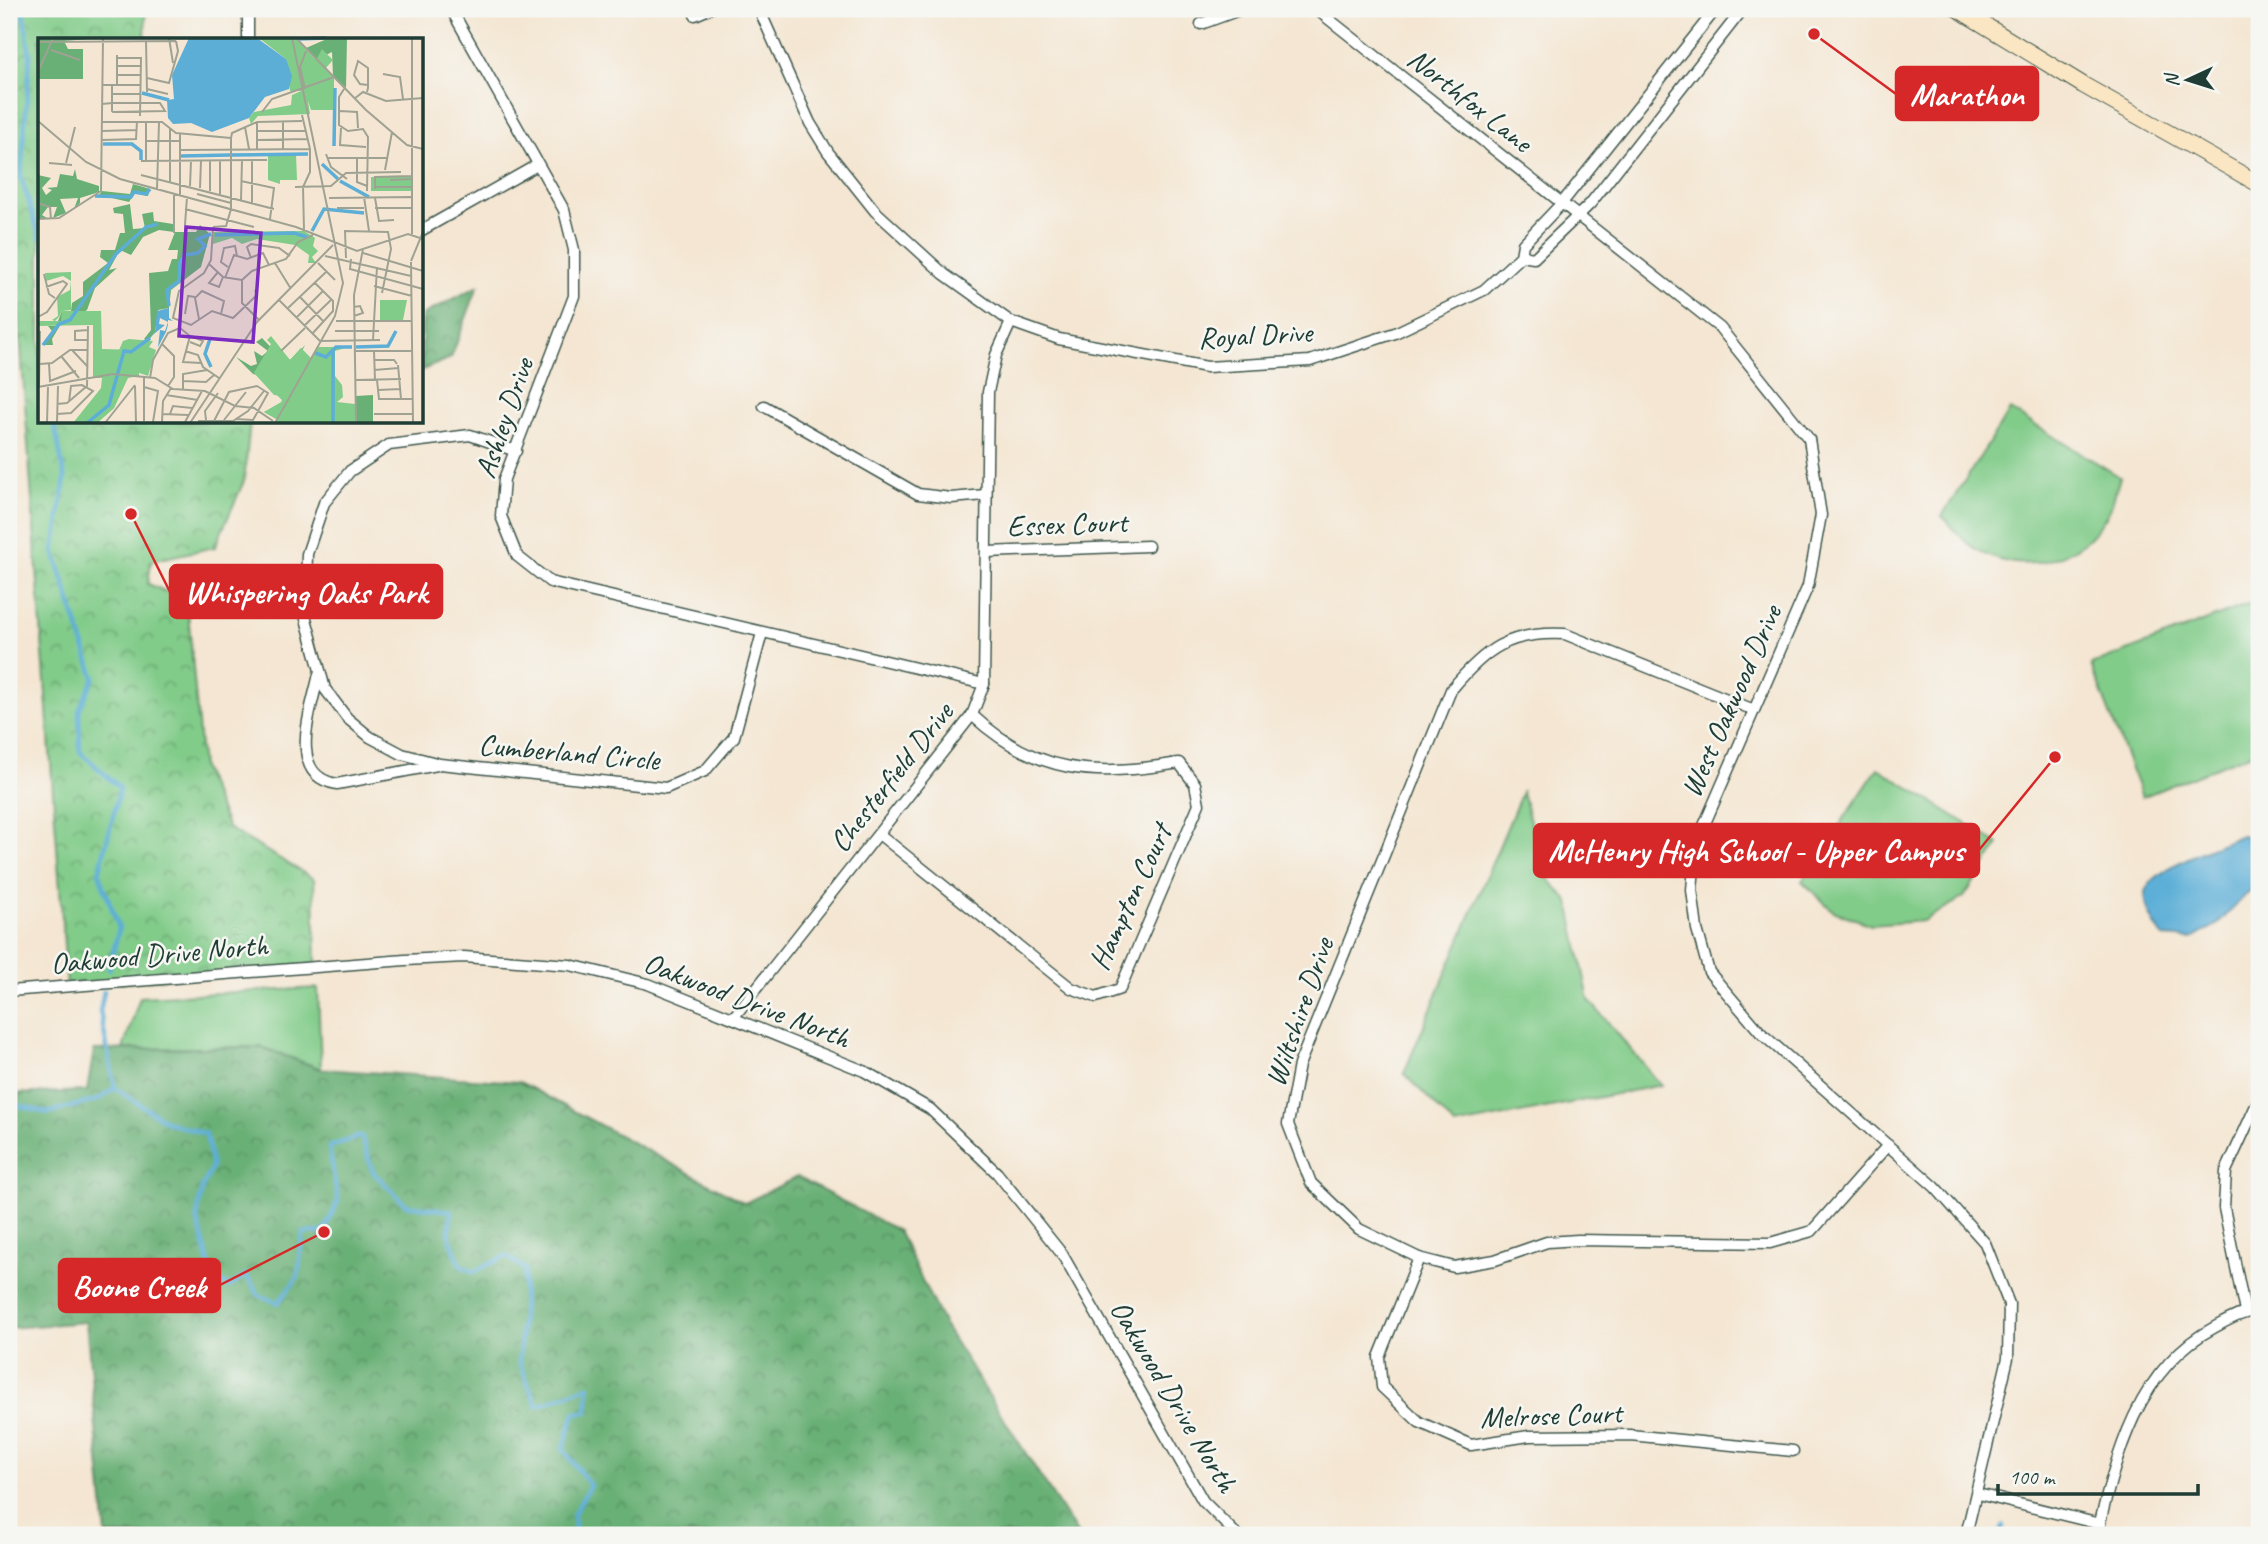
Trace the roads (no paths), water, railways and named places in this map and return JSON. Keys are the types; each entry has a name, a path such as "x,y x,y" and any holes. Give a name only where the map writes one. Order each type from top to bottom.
{"street":[{"path":"247,9 248,38"},
{"name":"Ashley Drive","path":"451,9 564,210 574,250 574,296 504,479 501,516 517,556 550,582 984,684"},
{"path":"695,15 709,9"},
{"name":"Royal Drive","path":"758,9 810,123 828,152 875,211 944,274 1011,322 1059,339 1207,367 1310,361 1395,333 1484,290 1521,256 1523,244 1562,203 1716,9"},
{"path":"1201,24 1242,9"},
{"name":"Northfox Lane","path":"1316,9 1562,203"},
{"name":"Royal Drive","path":"1521,256 1534,258 1579,216 1742,9"},
{"path":"1958,9 2083,85 2259,184"},
{"path":"424,229 537,165"},
{"name":"West Oakwood Drive","path":"1562,203 1720,328 1809,439 1821,516 1808,586 1696,844 1692,890 1697,929 1709,972 1761,1033 1935,1187 1985,1243 2009,1304 2008,1358 1978,1494 1966,1535"},
{"name":"Chesterfield Drive","path":"733,1018 972,715 984,684 988,552 985,495 988,392 996,355 1011,322"},
{"path":"764,406 918,494 951,498 985,495"},
{"name":"Cumberland Circle","path":"516,451 470,435 389,445 350,471 324,503 307,554 305,615 319,673 333,702 370,737 402,754 440,764 666,788 705,771 734,737 762,633"},
{"name":"Essex Court","path":"988,552 1148,545"},
{"name":"Wiltshire Drive","path":"1755,710 1565,635 1537,633 1506,640 1476,660 1451,690 1299,1065 1288,1124 1311,1183 1359,1229 1419,1258 1454,1267 1495,1260 1547,1242 1578,1240 1770,1243 1812,1231 1888,1145"},
{"name":"Cumberland Circle","path":"319,673 305,755 311,770 321,782 337,784 440,764"},
{"name":"Hampton Court","path":"879,834 1071,988 1096,997 1120,989 1199,804 1195,784 1179,763 1135,771 1088,772 1045,762 998,739 972,715"},
{"name":"Oakwood Drive North","path":"9,990 464,957 570,965 648,984 864,1071 930,1109 998,1173 1062,1254 1203,1501 1237,1535"},
{"path":"2245,1312 2224,1208 2226,1171 2259,1099"},
{"name":"Melrose Court","path":"1419,1258 1379,1357 1382,1387 1419,1422 1471,1445 1529,1436 1630,1435 1793,1451"},
{"path":"1978,1494 2099,1530 2130,1420 2152,1381 2193,1339 2245,1312 2259,1310"}],"water":[{"path":"2242,835 2259,840 2259,881 2218,924 2192,939 2163,937 2146,904 2146,892 2151,883 2173,866"}],"waterway":[{"path":"23,9 30,56 21,177 38,232"},
{"path":"54,424 65,478 54,551 94,678 79,710 80,752 120,788 99,873 119,928 109,969"},
{"path":"104,991 100,1011 115,1088 167,1122 206,1134 212,1167 202,1188 197,1218 212,1274 229,1287 246,1275 259,1295 278,1303 298,1277 303,1233 324,1232 338,1201 329,1147 361,1136 373,1172 406,1205 451,1211 449,1235 460,1265 473,1272 506,1256 525,1269 519,1362 537,1406 589,1386 587,1412 575,1413 563,1449 590,1485 573,1516 576,1535 623,1535"},
{"path":"9,1103 47,1113 98,1100 115,1088"},
{"path":"2000,1535 2003,1526"}],"place":[{"name":"Marathon","path":"1814,34"},
{"name":"Whispering Oaks Park","path":"131,514"},
{"name":"McHenry High School - Upper Campus","path":"2055,757"},
{"name":"Boone Creek","path":"324,1232"}]}
